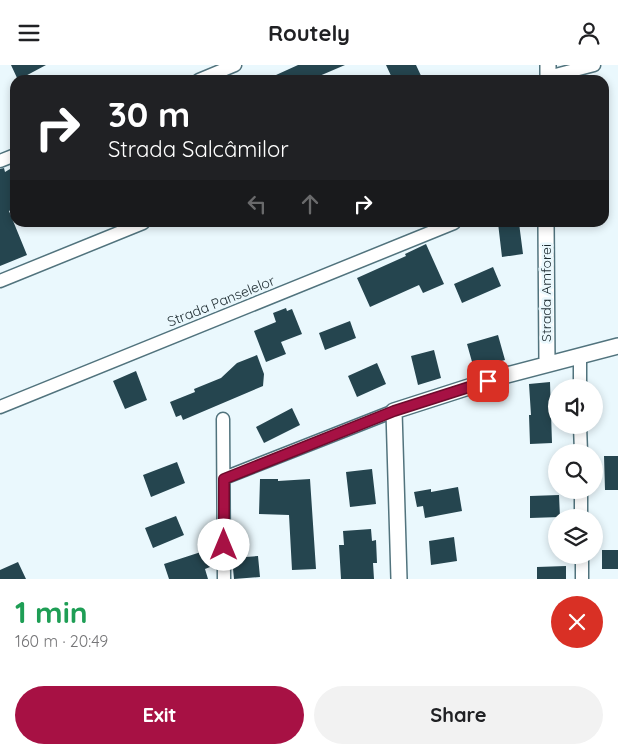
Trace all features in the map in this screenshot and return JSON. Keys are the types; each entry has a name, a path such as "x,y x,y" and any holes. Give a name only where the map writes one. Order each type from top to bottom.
{"street":[{"path":"211,75 235,65"},
{"path":"548,74 594,65"},
{"path":"0,281 133,227"},
{"name":"Strada Panselelor","path":"0,407 444,227"},
{"name":"Strada Amforei","path":"546,227 546,364"},
{"path":"224,479 394,411 476,384 618,346"},
{"path":"580,356 580,379"},
{"path":"394,411 399,579"},
{"path":"223,419 224,579"},
{"path":"582,564 582,579"}],"building":[{"path":"11,65 46,65 27,75 16,75"},
{"path":"298,65 345,65 322,75 276,75"},
{"path":"386,65 416,65 421,75 391,75"},
{"path":"4,168 5,172 10,169 10,227 16,227 27,255 0,266 0,169"},
{"path":"498,227 520,227 523,254 502,257"},
{"path":"426,244 444,284 423,293 419,285 370,307 357,278 406,256 405,254"},
{"path":"493,267 501,286 462,303 454,284"},
{"path":"286,308 287,311 292,309 302,334 281,342 286,354 266,362 254,331 276,322 273,313"},
{"path":"350,321 356,338 325,350 319,333"},
{"path":"498,335 505,360 474,369 467,344"},
{"path":"434,350 441,378 418,385 411,356"},
{"path":"257,355 264,374 263,386 183,420 181,415 176,417 170,402 195,392 194,389 221,378 237,363"},
{"path":"377,363 386,384 357,397 348,376"},
{"path":"136,371 147,400 125,409 113,381"},
{"path":"548,382 548,434 552,434 552,443 530,444 529,384"},
{"path":"292,408 300,425 264,443 256,427"},
{"path":"604,456 618,456 618,490 605,490"},
{"path":"177,462 185,483 151,497 143,475"},
{"path":"372,469 376,504 350,507 346,472"},
{"path":"260,479 278,479 278,481 310,479 316,569 292,570 289,515 259,514"},
{"path":"458,487 462,511 425,518 423,506 417,507 414,492 431,489 431,492"},
{"path":"548,495 548,499 559,499 560,509 548,509 548,517 530,518 530,496"},
{"path":"176,516 184,535 153,548 145,528"},
{"path":"371,529 372,541 376,540 377,563 373,563 374,579 341,579 339,545 344,545 343,531"},
{"path":"454,537 457,561 431,565 429,541"},
{"path":"603,550 618,550 618,569 602,569"},
{"path":"204,551 210,567 205,569 208,579 169,579 164,564"},
{"path":"258,556 260,577 234,579 232,558"},
{"path":"18,562 26,579 0,579 0,570"},
{"path":"566,566 566,579 537,579 537,567"}],"route":[{"path":"224,545 224,479 394,411 488,381"}]}
